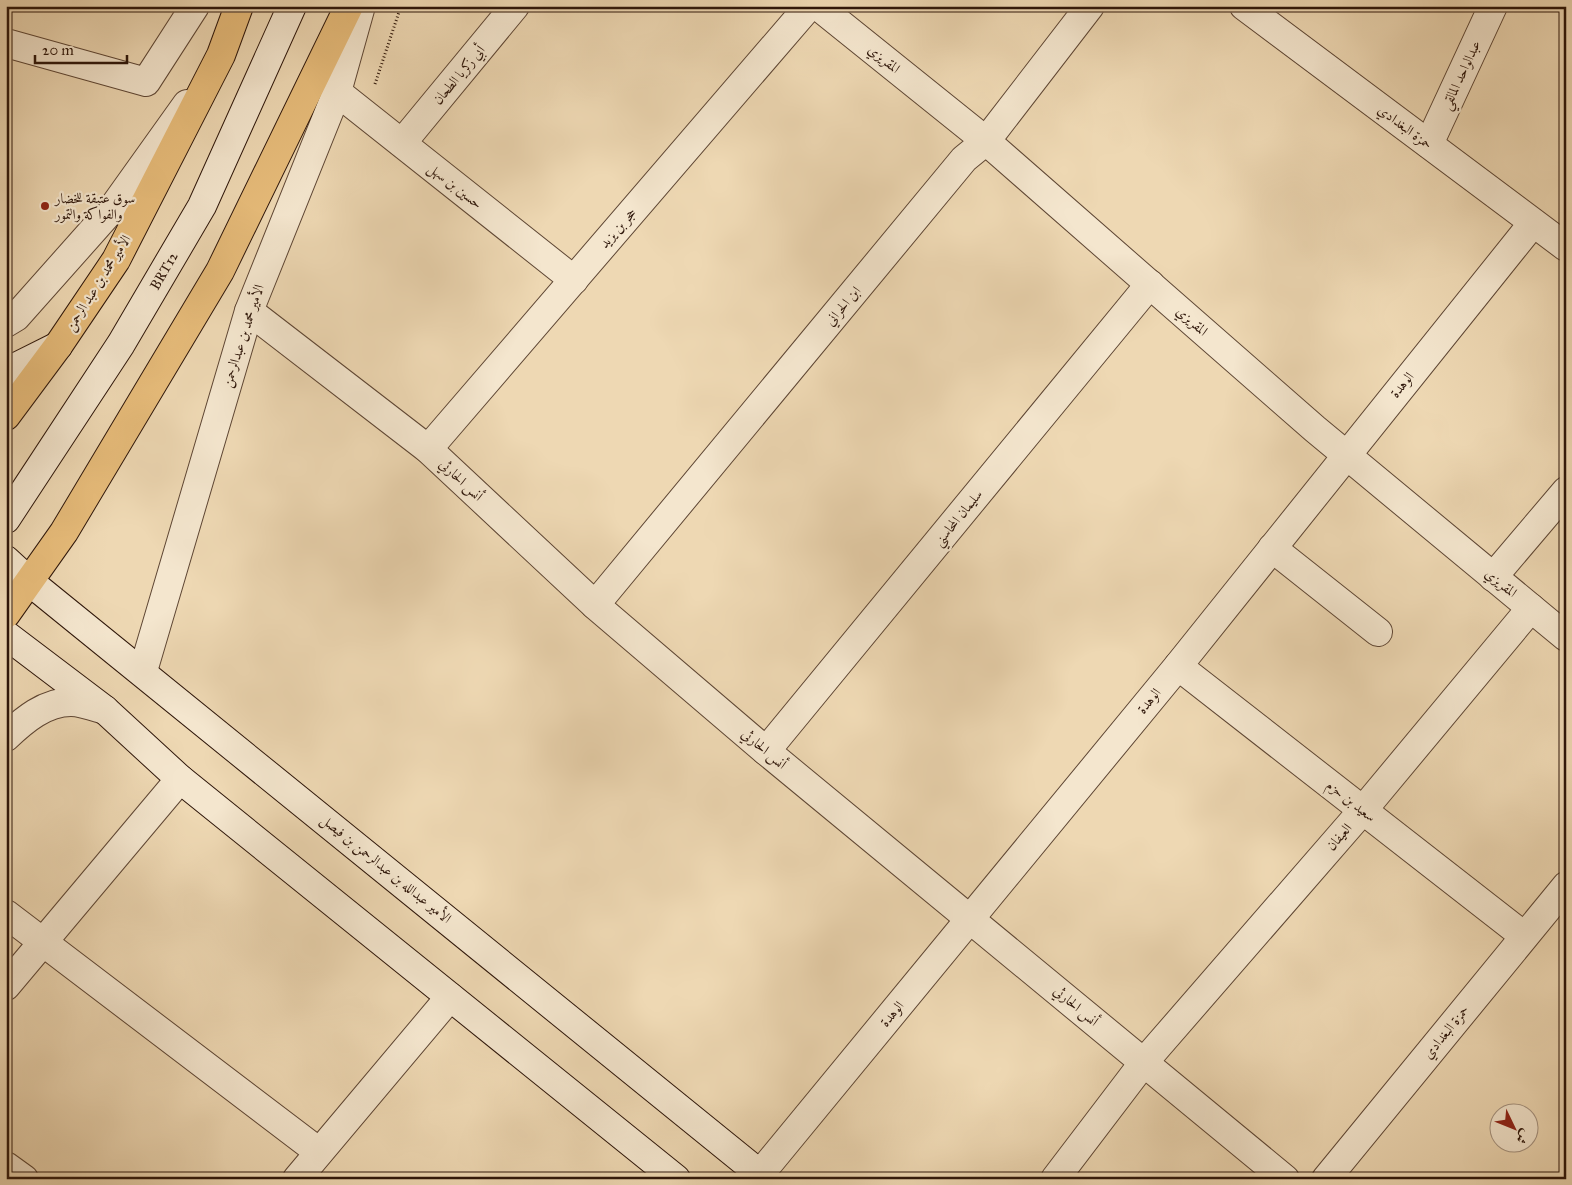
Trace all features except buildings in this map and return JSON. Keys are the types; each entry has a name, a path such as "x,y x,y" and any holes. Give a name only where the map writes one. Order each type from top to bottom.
{"main road":[{"name":"الأمير محمد بن عبد الرحمن","path":"6,416 58,346 116,260 220,56 239,6"},
{"path":"6,614 64,532 220,271 349,6"}],"street":[{"path":"6,43 146,82 194,6"},
{"name":"BRT12","path":"6,519 121,344 202,206 292,6"},
{"name":"الأمير محمد بن عبدالرحمن","path":"142,671 249,311 337,92 362,6"},
{"name":"أبي زكريا الطحان","path":"402,143 515,6"},
{"name":"حجر بن يزيد","path":"428,449 809,6"},
{"name":"المقريزي","path":"818,6 986,141 1346,454 1566,637"},
{"name":"ابن الحراني","path":"595,605 964,159 986,141 1090,6"},
{"name":"حمزة البغدادي","path":"1244,6 1566,247"},
{"name":"عبدالواحد المالقي","path":"1428,144 1493,6"},
{"path":"6,323 16,317 112,209 220,56"},
{"name":"حسين بن سهل","path":"337,92 574,280"},
{"name":"الوهدة","path":"763,1176 970,919 1178,666 1533,223"},
{"name":"سليمان المحاسني","path":"766,751 1150,284"},
{"name":"أنس الحارثي","path":"249,311 428,449 595,605 766,751 1285,1179"},
{"path":"6,372 58,346"},
{"path":"1493,577 1566,492"},
{"path":"1272,548 1378,632"},
{"name":"الأمير عبدالله بن عبدالرحمن بن فيصل","path":"6,560 30,582 763,1176"},
{"name":"العيفان","path":"1056,1179 1144,1062 1363,810 1531,608"},
{"path":"6,635 105,710 180,779 676,1179"},
{"name":"سعيد بن حزم","path":"1178,666 1524,936"},
{"path":"6,737 29,716 46,708 71,702 105,710"},
{"path":"6,986 180,779"},
{"name":"حمزة البغدادي","path":"1326,1179 1566,886"},
{"path":"6,914 319,1152"},
{"path":"299,1178 450,997"},
{"path":"6,1166 24,1179"}],"path":[{"path":"364,114 401,6"}],"place":[{"name":"سوق عتيقة للخضار والفواكة والتمور","path":"45,206"}]}
